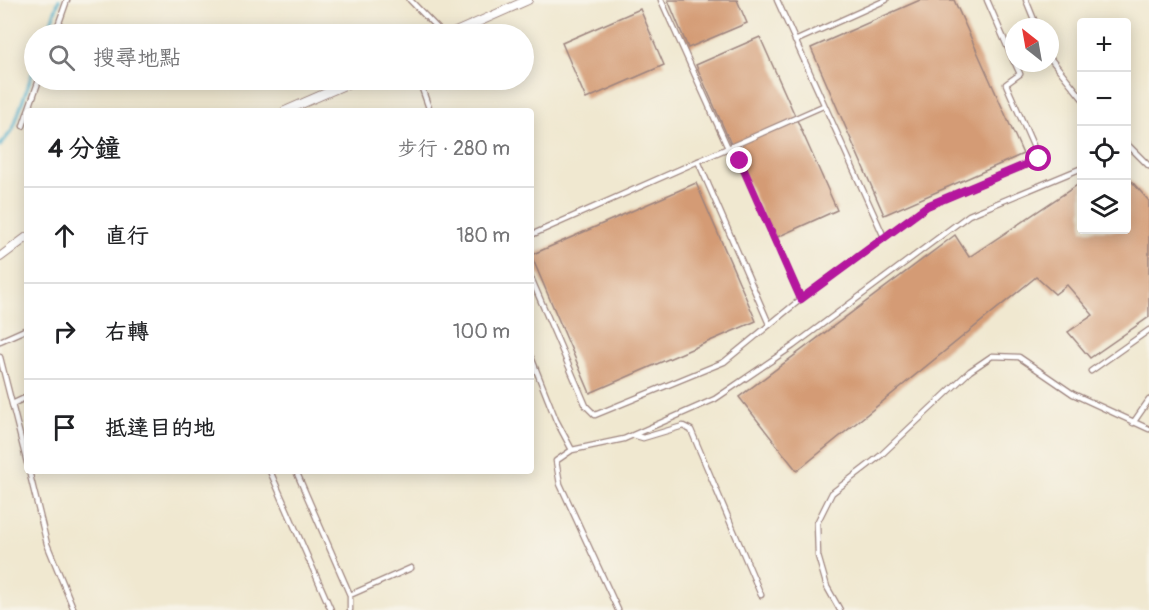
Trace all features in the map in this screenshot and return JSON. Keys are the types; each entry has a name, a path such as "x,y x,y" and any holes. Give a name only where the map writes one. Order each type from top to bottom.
{"street":[{"path":"474,24 528,0"},
{"path":"292,108 333,90"},
{"path":"0,257 24,239"}],"lane":[{"path":"59,24 67,0"},
{"path":"410,0 433,24"},
{"path":"661,0 728,148 740,161 801,299"},
{"path":"777,0 884,237"},
{"path":"795,41 886,0"},
{"path":"987,0 1005,41"},
{"path":"1026,0 1033,18"},
{"path":"1059,69 1077,92"},
{"path":"534,285 586,406 595,416 724,362 801,299 927,206 1039,159 1006,84 1020,74 1019,72"},
{"path":"29,108 36,90"},
{"path":"423,90 429,108"},
{"path":"534,234 823,106"},
{"path":"1131,148 1149,166"},
{"path":"698,161 769,324"},
{"path":"618,610 560,484 556,461 572,450 633,435 715,399 793,346 969,214 1077,170"},
{"path":"0,341 24,330"},
{"path":"1090,370 1149,330"},
{"path":"840,610 827,587 818,556 817,523 832,493 880,456 970,370 992,356 1018,357 1073,394 1149,429"},
{"path":"0,357 24,452"},
{"path":"534,365 556,420 572,450"},
{"path":"12,404 24,398"},
{"path":"1133,423 1149,400"},
{"path":"633,435 643,438 683,426 691,430 760,595"},
{"path":"30,474 47,544 74,610"},
{"path":"271,474 331,610"},
{"path":"297,474 350,595 350,610"},
{"path":"350,595 411,568"}],"building":[{"path":"668,0 737,0 747,23 688,48"},
{"path":"920,0 954,0 1023,154 884,215 811,48"},
{"path":"640,9 664,65 586,99 562,43"},
{"path":"760,37 837,210 773,239 696,65"},
{"path":"1131,181 1149,201 1149,317 1090,358 1068,332 1093,315 1067,285 1055,294 1036,277 797,471 739,397 955,235 969,257 1077,185 1077,234 1131,234"},
{"path":"696,183 756,321 590,393 534,262 534,254"}],"waterway":[{"path":"51,24 59,0"},
{"path":"0,146 13,129 26,90"}],"route":[{"path":"740,161 801,299 927,206 1039,159"}]}
